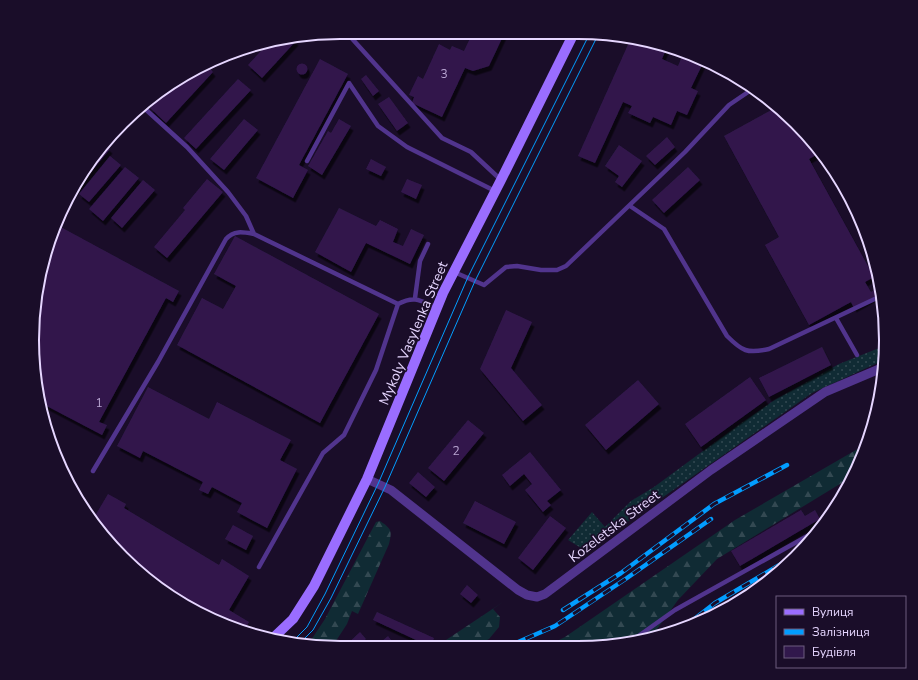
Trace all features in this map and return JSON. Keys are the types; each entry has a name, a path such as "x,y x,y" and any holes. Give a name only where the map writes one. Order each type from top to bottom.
{"main road":[{"name":"Mykoly Vasylenka Street","path":"277,634 293,620 314,586 367,479 437,308 571,39"}],"street":[{"name":"Kozeletska Street","path":"367,479 391,490 518,590 527,595 537,597 545,594 711,470 825,392 877,369"}],"lane":[{"path":"352,39 442,138 471,152 501,180"},
{"path":"307,161 349,84 378,126 401,143 495,191"},
{"path":"454,272 484,285 506,267 518,266 541,270 557,270 566,266 686,152 729,106 748,92"},
{"path":"146,110 187,148 228,192 246,216 254,234"},
{"path":"630,206 664,229 727,336 740,348 755,352 769,349 876,299"},
{"path":"93,471 158,362 230,234 239,232 254,234 398,304"},
{"path":"415,298 420,261 428,244"},
{"path":"259,567 324,452 344,435 376,370 398,304 405,300 415,298 437,308"},
{"path":"836,318 857,355"},
{"path":"641,634 675,610 804,538"}],"green space":[{"path":"879,348 878,363 812,393 586,551 568,540 592,512 605,527 631,501 654,487 741,423 776,399 839,364"},
{"path":"859,448 843,482 717,559 678,600 656,631 598,640 557,641 565,637 735,520"},
{"path":"380,521 387,526 391,536 389,544 358,614 352,611 347,624 336,641 312,639 325,619 376,522"},
{"path":"503,602 493,609 500,617 499,627 489,639 485,641 445,641"}],"building":[{"path":"470,39 502,39 489,66 473,71 465,68 442,117 412,103 414,97 409,95 418,76 423,79 439,44 450,50 452,46 464,51"},
{"path":"294,43 262,78 248,65 263,49"},
{"path":"628,44 665,52 662,59 678,66 682,58 702,66 691,88 698,91 687,115 677,111 671,125 653,117 650,123 628,113 632,106 623,102 595,163 578,156"},
{"path":"320,59 348,74 299,165 308,170 293,198 256,178"},
{"path":"300,64 304,64 306,65 306,73 300,74 297,71 297,67"},
{"path":"210,69 213,72 166,123 150,108 157,101 189,79"},
{"path":"366,75 379,91 373,96 361,79"},
{"path":"238,79 251,90 196,149 184,138"},
{"path":"389,97 408,123 397,131 378,104"},
{"path":"771,110 791,127 816,155 809,159 871,272 872,278 865,282 871,292 874,290 875,296 854,308 851,302 809,325 765,245 779,237 724,136"},
{"path":"244,119 258,130 224,170 210,159"},
{"path":"339,119 351,126 322,175 308,166 328,131 331,133"},
{"path":"667,137 675,147 655,165 646,156"},
{"path":"619,145 642,161 622,187 615,182 619,176 605,166"},
{"path":"109,148 110,149 90,174 101,157"},
{"path":"110,156 121,165 89,202 79,194"},
{"path":"371,159 386,167 381,176 366,169"},
{"path":"125,167 139,178 103,221 89,209"},
{"path":"688,167 700,180 664,213 652,200"},
{"path":"207,179 223,192 167,258 154,247 185,210 183,208"},
{"path":"407,179 422,185 416,199 401,192"},
{"path":"143,180 155,190 122,228 111,218"},
{"path":"339,208 376,226 380,220 398,229 393,242 403,246 411,229 424,235 410,264 366,243 351,272 315,252"},
{"path":"61,227 179,291 173,302 166,298 99,422 107,425 102,435 46,406 45,399 40,360 40,320 49,262"},
{"path":"235,236 379,314 320,423 177,345 202,298 223,309 236,286 214,274"},
{"path":"506,310 532,322 511,368 542,405 523,421 480,369"},
{"path":"822,347 831,365 769,397 759,378"},
{"path":"750,377 766,400 701,447 685,424"},
{"path":"638,380 659,404 606,450 585,425"},
{"path":"148,387 209,419 217,402 291,440 280,460 297,469 267,528 237,512 242,503 212,487 208,494 199,490 203,482 143,451 140,458 117,446"},
{"path":"468,420 484,433 444,481 428,468"},
{"path":"530,452 561,490 547,501 551,505 543,512 525,490 532,484 524,474 510,486 502,475"},
{"path":"418,472 435,487 426,497 409,483"},
{"path":"108,494 126,504 124,508 219,565 222,559 249,576 229,610 249,622 247,626 189,601 157,579 127,553 96,515"},
{"path":"475,501 516,522 504,544 463,523"},
{"path":"801,510 805,516 815,510 820,519 740,566 731,551"},
{"path":"550,516 566,528 533,570 518,558"},
{"path":"233,525 253,536 246,550 225,539"},
{"path":"467,585 478,595 471,603 460,594"},
{"path":"377,612 434,638 433,641 418,641 373,620"},
{"path":"360,632 366,639 364,641 350,641"},
{"path":"388,636 392,641 382,641"}],"tram line":[{"path":"297,637 307,627 325,594 378,484 468,277 587,39"},
{"path":"305,638 313,630 331,598 385,487 475,281 596,40"}],"railway":[{"path":"563,610 621,573 714,504 787,465"},
{"path":"520,641 555,626 711,519"},
{"path":"699,615 715,603 772,569"}]}
